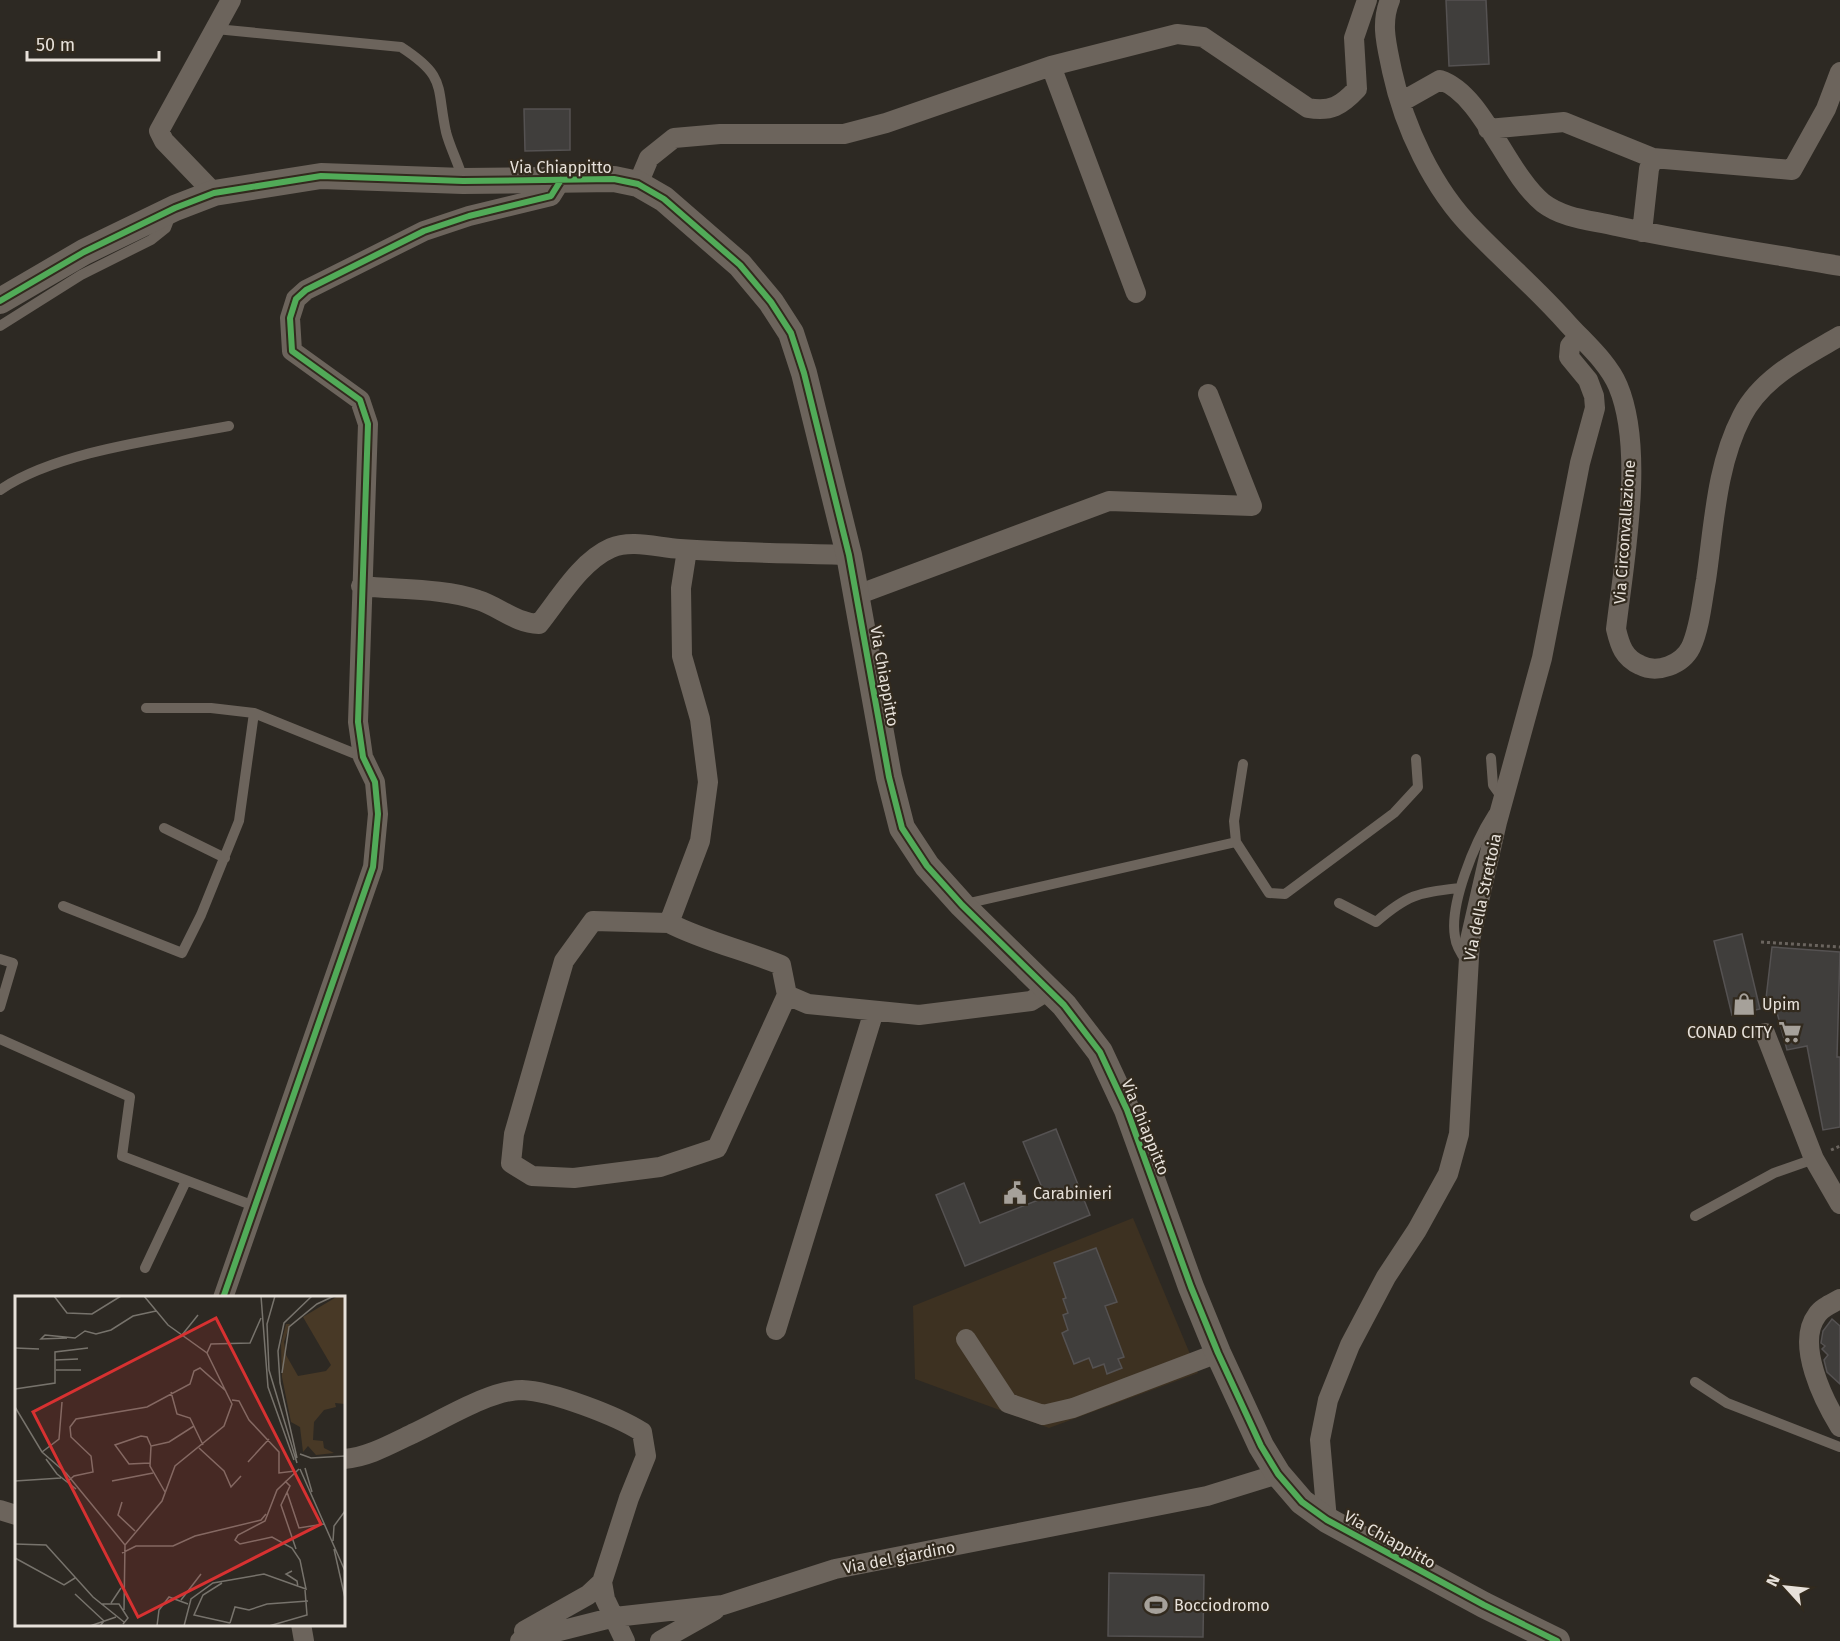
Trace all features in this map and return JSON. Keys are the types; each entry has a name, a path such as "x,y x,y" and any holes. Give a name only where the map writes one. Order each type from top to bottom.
{"street":[{"path":"214,193 164,141 159,132 231,0"},
{"path":"638,184 649,158 674,138 720,134 844,134 886,123 1051,66 1187,33 1203,37 1308,108 1326,111 1342,104 1357,89 1354,38 1380,6"},
{"name":"Via Circonvallazione","path":"1380,6 1401,102 1420,149 1442,191 1473,230 1514,267 1608,368 1618,386 1630,445 1630,490 1616,629 1620,648 1632,661 1647,668 1664,668 1678,661 1690,650 1697,629 1724,460 1743,414 1771,380 1840,336"},
{"path":"1051,66 1136,293"},
{"path":"1488,129 1564,122 1653,158 1792,170 1826,109 1840,72"},
{"path":"1401,102 1440,80 1454,84 1488,129 1518,176 1542,202 1561,214 1642,232 1840,266"},
{"path":"1642,232 1649,169 1653,158"},
{"name":"Via Chiappitto","path":"0,301 84,252 175,208 214,193 321,176 464,181 614,179 638,184 664,200 740,265 771,302 791,333 804,373 849,555 889,777 902,828 927,866 962,905 1064,1005 1100,1052 1123,1100 1191,1287 1218,1353 1261,1446 1278,1474 1302,1502 1327,1520 1555,1641"},
{"path":"223,1296 373,867 378,814 375,783 363,756 358,722 368,424 360,400 292,351 290,318 296,299 306,290 337,273 424,231 469,216 551,196 561,180"},
{"name":"Via della Strettoia","path":"1327,1520 1320,1440 1328,1400 1355,1335 1448,1174 1459,1134 1470,940 1503,800 1542,658 1580,463 1595,408 1594,396 1588,380 1569,357 1570,346 1579,336"},
{"path":"856,595 1108,501 1252,506 1208,394"},
{"path":"361,586 454,594 479,600 525,623 539,624 570,584 598,556 612,547 641,545 687,550 849,555"},
{"path":"669,923 699,840 708,782 700,719 682,656 681,588 687,550"},
{"path":"593,921 669,923 690,933 745,950 781,965 787,995 717,1148 660,1167 574,1178 532,1176 511,1163 514,1134 564,962 593,921"},
{"path":"787,995 808,1004 919,1015 1031,1001 1049,990"},
{"path":"776,1330 874,1011"},
{"path":"1765,1033 1840,1204"},
{"path":"1840,1299 1817,1314 1811,1329 1809,1345 1816,1377 1840,1427"},
{"path":"966,1339 1008,1403 1043,1415 1073,1408 1218,1353"},
{"path":"345,1459 362,1457 455,1413 496,1396 522,1390 554,1397 623,1420 642,1432 646,1456 629,1498 602,1582 605,1599 625,1641"},
{"name":"Via del giardino","path":"520,1641 615,1617 723,1605 835,1569 1207,1496 1278,1474"},
{"path":"0,1510 15,1515"},
{"path":"516,1641 523,1631 579,1601 602,1582"},
{"path":"660,1641 723,1605"},
{"path":"301,1626 304,1641"}],"lane":[{"path":"216,29 401,46 420,58 435,74 442,92 447,134 464,181"},
{"path":"0,326 81,275 151,240 166,228 175,208"},
{"path":"0,490 16,479 53,464 230,426"},
{"path":"146,708 211,708 254,713 363,756"},
{"path":"63,906 182,952 225,858 239,821 254,713"},
{"path":"1468,963 1459,950 1454,936 1460,888 1485,826 1503,800 1493,785 1491,758"},
{"path":"1243,764 1234,821 1236,842 1269,893 1285,894 1394,813 1418,787 1416,759"},
{"path":"164,828 225,858"},
{"path":"962,905 1236,842"},
{"path":"1339,903 1376,922 1401,900 1423,892 1460,888"},
{"path":"0,959 14,963 0,1007"},
{"path":"0,1039 130,1097 122,1156 254,1206"},
{"path":"1695,1216 1774,1173 1820,1156"},
{"path":"145,1268 186,1180"},
{"path":"1695,1382 1727,1403 1840,1447"}],"path":[{"path":"1761,942 1840,947"},
{"path":"1820,1156 1840,1146"}],"shaded area":[{"path":"1133,1218 1198,1373 1049,1428 915,1379 913,1306"}],"building":[{"path":"1446,0 1486,0 1489,64 1449,66"},
{"path":"524,109 570,109 570,150 525,151"},
{"path":"1742,934 1760,1009 1732,1015 1714,941"},
{"path":"1772,947 1840,952 1837,1057 1840,1057 1840,1127 1823,1130 1807,1046 1787,1050 1775,1005 1765,1007"},
{"path":"1056,1129 1090,1215 965,1266 936,1195 964,1183 980,1223 1046,1197 1023,1142"},
{"path":"1096,1248 1117,1302 1105,1306 1124,1357 1118,1359 1122,1368 1107,1374 1104,1364 1093,1368 1089,1358 1074,1364 1062,1333 1068,1330 1063,1315 1068,1313 1063,1299 1066,1298 1054,1263"},
{"path":"1832,1319 1840,1326 1840,1384 1827,1372 1824,1360 1828,1355 1822,1349 1825,1346 1821,1343 1823,1331"},
{"name":"Bocciodromo","path":"1109,1573 1204,1575 1203,1637 1108,1636"}],"cycle path":[{"path":"0,301 84,252 175,208 214,193 321,176 463,181 614,179 638,184 664,199 740,265 771,302 791,333 804,373 849,555 889,777 902,828 927,866 962,905 1064,1005 1100,1052 1127,1110 1191,1287 1218,1353 1261,1446 1278,1474 1302,1502 1327,1520 1484,1605 1557,1641"},
{"path":"224,1296 373,867 378,814 375,782 363,757 358,722 368,424 360,400 292,351 290,318 296,299 306,290 424,231 469,216 551,196 561,180"}],"place":[{"name":"Upim","path":"1744,1004"},
{"name":"CONAD CITY","path":"1790,1032"},
{"name":"Carabinieri","path":"1015,1193"},
{"name":"Bocciodromo","path":"1156,1605"}]}
